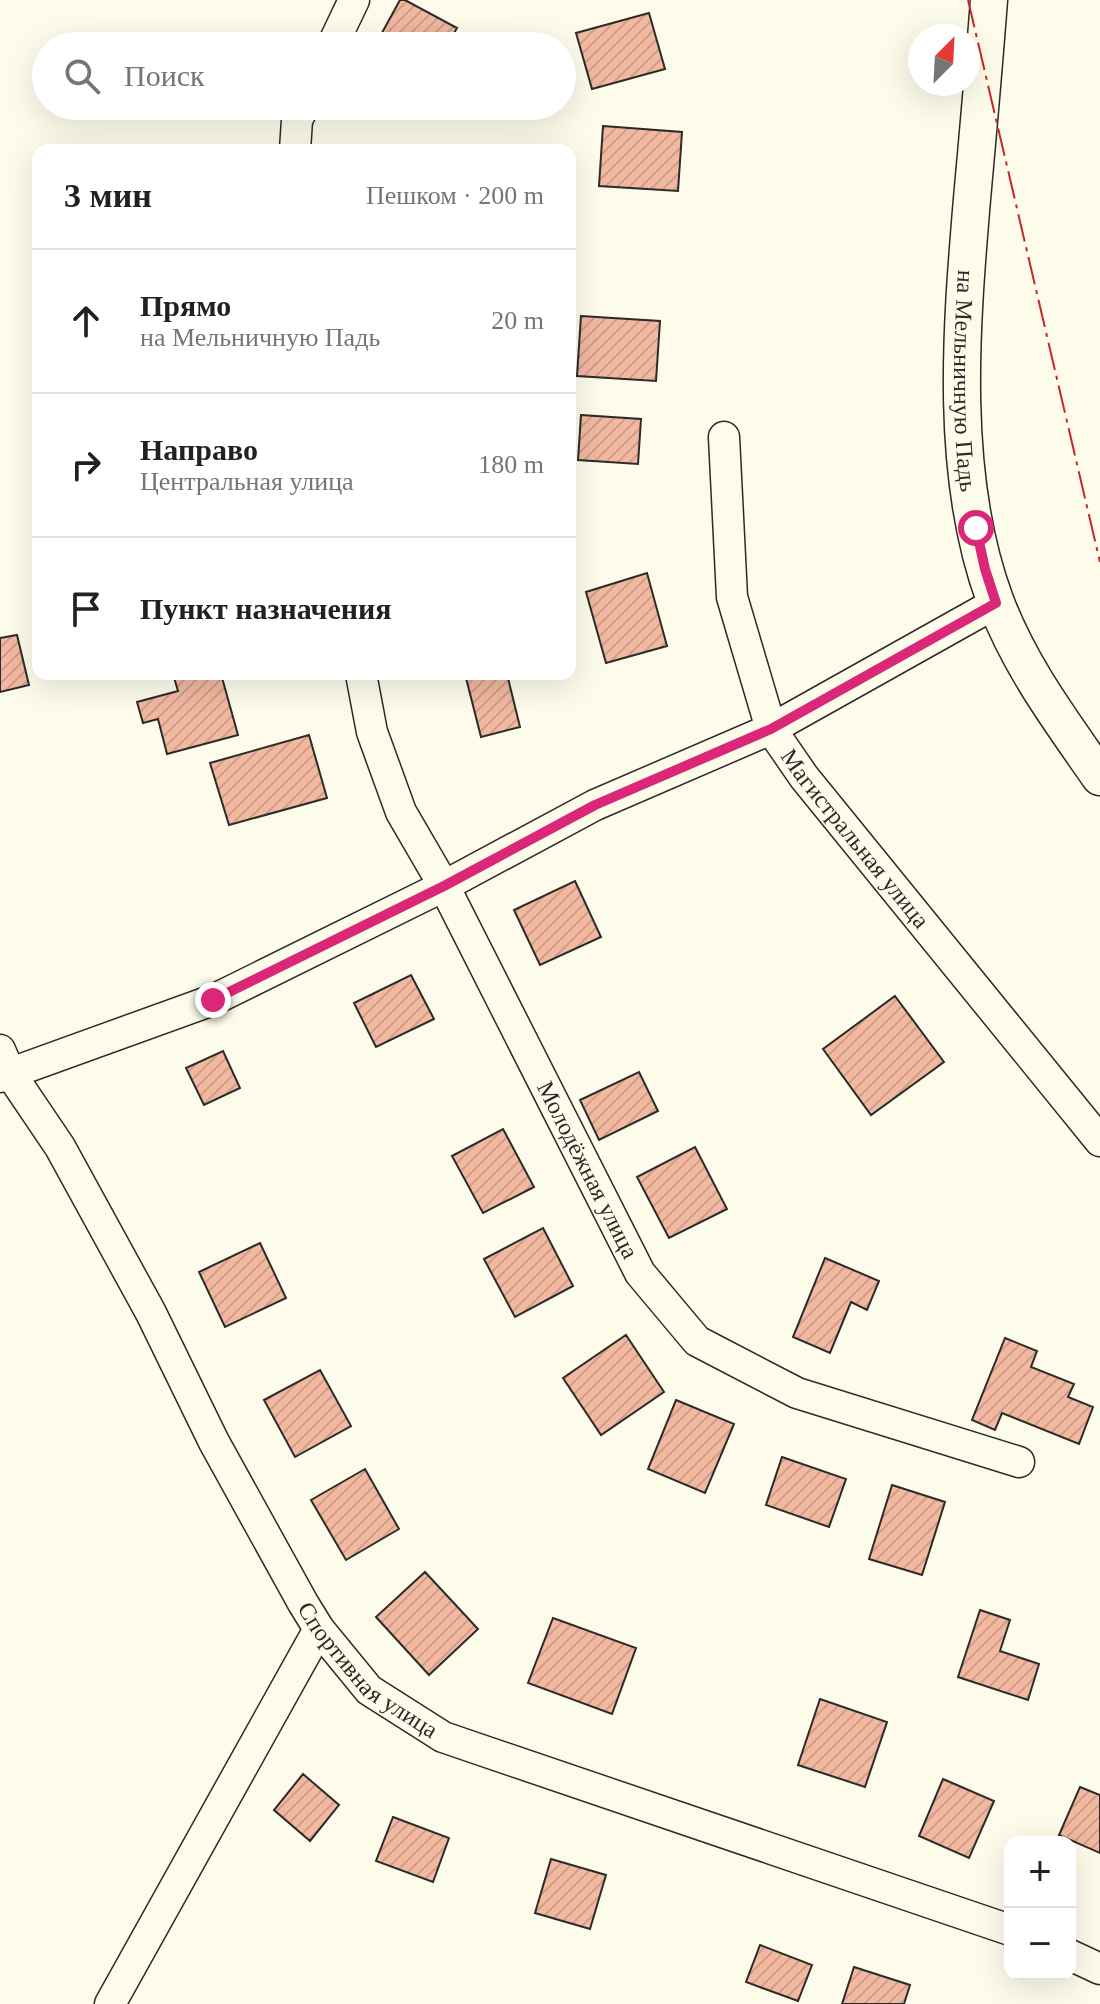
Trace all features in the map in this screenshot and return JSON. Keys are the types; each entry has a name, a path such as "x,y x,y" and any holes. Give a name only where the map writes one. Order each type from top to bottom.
{"street":[{"path":"339,32 354,0"},
{"name":"на Мельничную Падь","path":"989,0 963,303 963,423 976,528 996,603 1048,703 1100,777"},
{"path":"295,144 297,120"},
{"name":"Магистральная улица","path":"724,437 732,597 771,729 804,777 1100,1141"},
{"path":"3,1067 213,1000 444,886 595,805 771,729 996,603"},
{"name":"Молодёжная улица","path":"362,680 372,732 401,812 444,886 640,1273 697,1341 797,1393 1019,1462"},
{"name":"Спортивная улица","path":"3,1067 60,1147 151,1313 214,1442 319,1629 369,1690 443,1737 1004,1928"},
{"path":"110,2004 319,1629"},
{"path":"1076,1958 1100,1969"}],"building":[{"path":"400,0 457,28 455,32 382,32"},
{"path":"649,13 665,69 592,89 576,33"},
{"path":"603,126 682,132 678,191 599,186"},
{"path":"581,316 660,321 656,381 577,376"},
{"path":"581,415 641,419 638,464 578,460"},
{"path":"647,573 667,646 606,663 586,592"},
{"path":"17,635 29,685 0,692 0,638"},
{"path":"175,680 223,680 238,735 167,754 158,719 143,723 137,702 178,691"},
{"path":"467,680 508,680 520,727 481,737"},
{"path":"309,735 327,798 229,825 210,763"},
{"path":"575,881 601,937 540,965 514,910"},
{"path":"411,975 434,1019 376,1047 354,1003"},
{"path":"895,996 944,1062 871,1115 823,1049"},
{"path":"223,1051 240,1088 204,1105 186,1068"},
{"path":"639,1072 658,1111 599,1140 580,1100"},
{"path":"503,1129 534,1187 483,1213 452,1156"},
{"path":"695,1147 727,1209 669,1238 637,1177"},
{"path":"543,1228 573,1286 515,1317 484,1259"},
{"path":"260,1243 286,1298 225,1327 199,1272"},
{"path":"825,1258 879,1281 867,1310 851,1302 830,1353 793,1337"},
{"path":"626,1335 664,1392 601,1435 563,1378"},
{"path":"1005,1338 1037,1351 1031,1367 1074,1384 1068,1397 1093,1407 1079,1444 1002,1413 995,1430 972,1420"},
{"path":"320,1370 351,1426 295,1457 264,1400"},
{"path":"676,1400 734,1424 705,1493 648,1469"},
{"path":"782,1457 846,1479 829,1527 766,1505"},
{"path":"365,1469 399,1529 346,1560 311,1500"},
{"path":"892,1485 945,1502 922,1575 869,1559"},
{"path":"425,1572 478,1629 429,1675 376,1617"},
{"path":"980,1610 1010,1620 1000,1651 1039,1664 1028,1700 958,1677"},
{"path":"553,1618 636,1648 612,1714 528,1683"},
{"path":"820,1699 887,1722 865,1787 798,1765"},
{"path":"303,1774 339,1805 310,1841 274,1810"},
{"path":"943,1779 994,1801 969,1858 919,1836"},
{"path":"1080,1787 1100,1795 1100,1853 1076,1842 1076,1836 1059,1835"},
{"path":"393,1817 449,1838 433,1882 376,1861"},
{"path":"551,1859 606,1875 590,1929 535,1913"},
{"path":"760,1945 812,1965 798,2001 746,1982"},
{"path":"854,1967 910,1985 904,2004 842,2004"}],"power":[{"path":"968,0 1100,562"}],"route":[{"path":"213,1000 444,886 595,805 771,729 996,603 976,528"}]}
